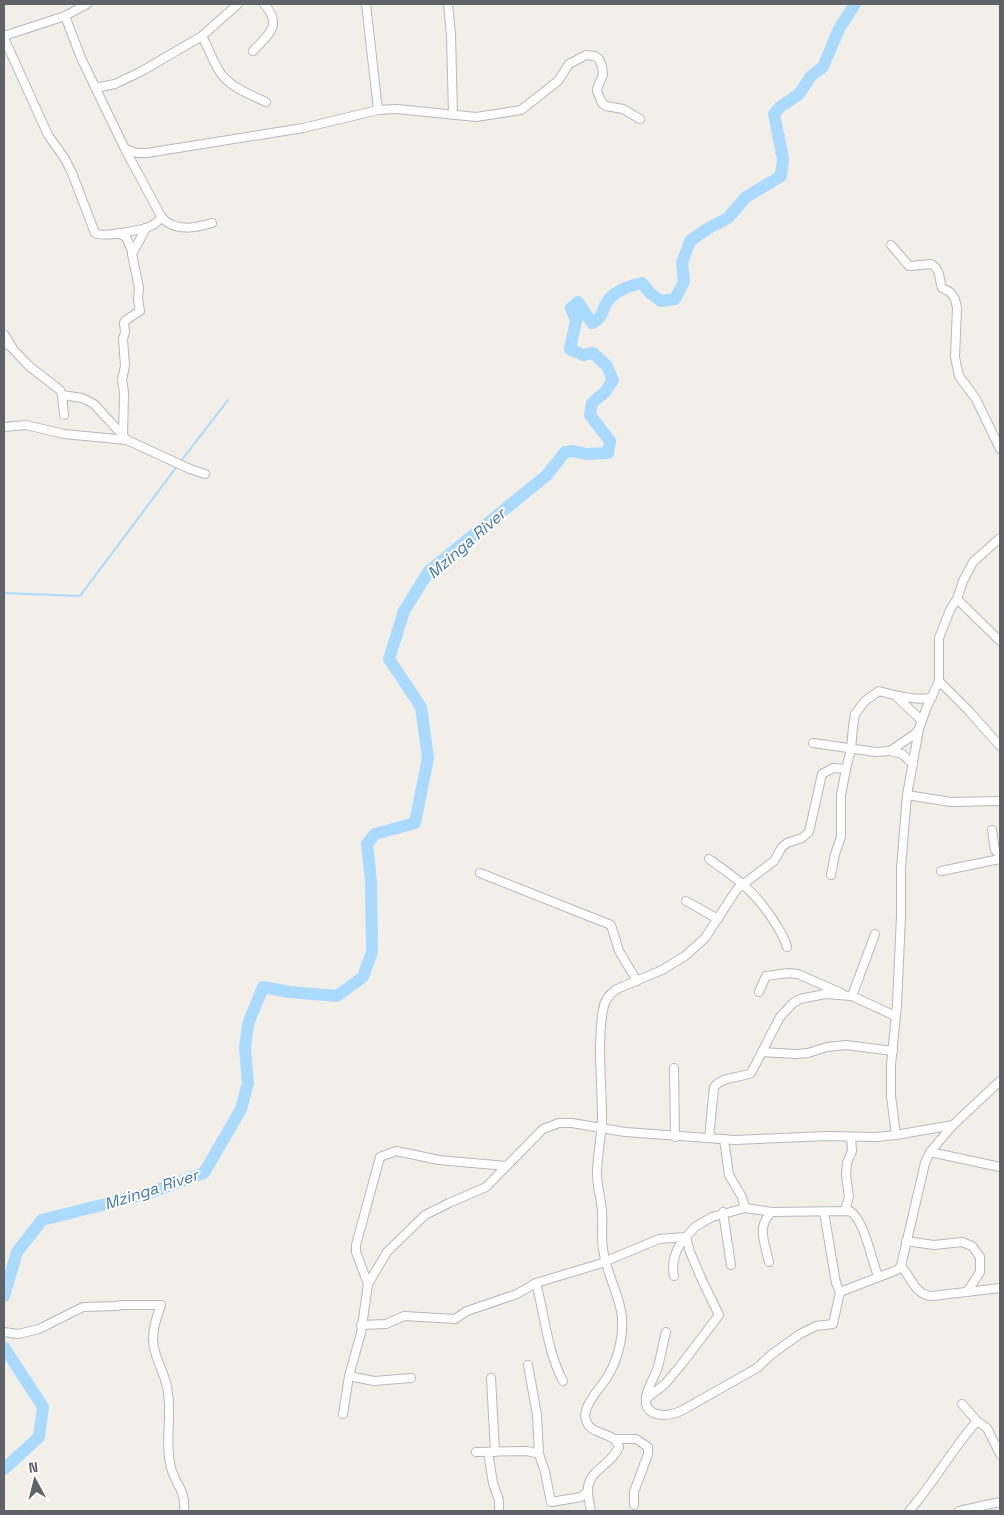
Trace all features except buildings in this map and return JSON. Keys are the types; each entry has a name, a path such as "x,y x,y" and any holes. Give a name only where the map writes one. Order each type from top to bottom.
{"street":[{"path":"88,4 65,16 4,37 48,135 65,159 72,174 95,233 100,236 146,228 162,217"},
{"path":"95,87 100,88 115,84 142,71 202,36 238,4"},
{"path":"253,51 274,26 273,17 264,4"},
{"path":"366,4 378,110"},
{"path":"448,4 451,35 453,115"},
{"path":"65,16 80,58 125,149 162,217 171,224 185,228 195,228 212,223"},
{"path":"202,36 218,70 228,81 240,90 266,102"},
{"path":"125,149 147,154 303,128 378,110 397,109 476,117 521,110 558,80 568,64 586,54 595,56 599,59 602,66 603,76 598,86 602,103 606,106 623,109 640,119"},
{"path":"132,251 146,228"},
{"path":"118,233 126,238 132,251 139,288 140,312 124,323 126,332 123,339 125,366 122,380 125,439"},
{"path":"891,245 909,266 930,264 935,267 938,270 942,288 954,295 957,308 955,357 959,376 976,399 1000,449"},
{"path":"4,334 15,351 29,366 60,390 64,415"},
{"path":"4,343 15,351"},
{"path":"62,395 82,398 94,404 125,439"},
{"path":"4,427 26,425 64,434 125,439 204,474"},
{"path":"896,1135 891,1096 891,1065 898,977 901,868 906,795 913,764 917,732 939,681 940,634 962,581 973,562 1000,538"},
{"path":"956,599 1000,641"},
{"path":"939,681 1000,746"},
{"path":"831,875 841,837 841,795 851,749 852,727 856,714 865,702 879,691 896,696 923,699 932,697"},
{"path":"896,696 921,720"},
{"path":"912,712 917,732"},
{"path":"813,743 882,753 890,751 917,732"},
{"path":"890,751 902,754 913,764"},
{"path":"591,1511 588,1486 593,1476 619,1450 618,1443 615,1440 592,1428 586,1421 585,1414 589,1402 610,1374 619,1347 621,1312 602,1248 602,1213 597,1173 602,1129 600,1056 605,1004 611,993 625,984 662,970 685,956 705,938 742,883 774,861 782,847 787,843 802,838 810,832 822,774 833,768 846,769"},
{"path":"906,795 950,802 1000,801"},
{"path":"992,830 995,850 1000,854"},
{"path":"709,859 742,883 764,905 788,947"},
{"path":"941,870 1000,859"},
{"path":"480,873 610,925 619,951 637,981"},
{"path":"686,902 718,919"},
{"path":"850,996 875,934"},
{"path":"759,992 766,976 775,973 798,974 895,1016"},
{"path":"709,1138 714,1087 723,1080 751,1073 780,1017 793,1003 808,996 825,994 850,996"},
{"path":"762,1052 795,1054 818,1051 826,1047 846,1045 893,1051"},
{"path":"674,1068 675,1136"},
{"path":"840,1292 897,1270 901,1266 925,1162 930,1152 953,1125 1000,1081"},
{"path":"342,1414 368,1284 387,1252 425,1215 486,1187 543,1128 562,1123 602,1129 736,1140 896,1135 953,1125"},
{"path":"845,1210 849,1197 846,1175 847,1164 852,1151 851,1137"},
{"path":"724,1139 729,1175 742,1197 745,1208"},
{"path":"368,1284 356,1252 356,1245 380,1157 396,1151 439,1160 506,1166"},
{"path":"930,1152 1000,1167"},
{"path":"674,1276 674,1259 681,1242 686,1237 702,1222 723,1212 745,1208 772,1212 850,1211 856,1216 865,1236 878,1276"},
{"path":"723,1212 731,1265"},
{"path":"769,1262 762,1229 766,1216 772,1212"},
{"path":"666,1332 659,1363 646,1398 651,1411 657,1415 671,1415 681,1411 757,1368 772,1354 800,1334 816,1326 833,1324 840,1292 836,1283 824,1212"},
{"path":"361,1325 386,1324 404,1316 455,1319 467,1311 517,1294 536,1283 605,1261 659,1239 686,1237"},
{"path":"646,1398 670,1378 719,1315 690,1252 686,1237"},
{"path":"906,1242 934,1245 962,1242 972,1246 980,1257 980,1272 967,1292"},
{"path":"901,1266 919,1292 924,1295 932,1296 1000,1288"},
{"path":"536,1283 542,1304 551,1354 555,1367 563,1381"},
{"path":"4,1332 18,1334 39,1328 83,1307 161,1305 154,1329 153,1341 167,1388 170,1418 168,1444 171,1469 184,1496 184,1511"},
{"path":"528,1365 537,1415 539,1454 551,1502 581,1497 588,1491"},
{"path":"349,1376 374,1382 411,1378"},
{"path":"491,1378 491,1452 493,1483 499,1500 499,1511"},
{"path":"962,1404 978,1421 988,1428 1000,1454"},
{"path":"909,1511 928,1488 963,1437 978,1421"},
{"path":"615,1440 636,1439 648,1447 648,1454 634,1492 634,1505"},
{"path":"476,1452 528,1451 539,1454"},
{"path":"959,1511 1000,1502"}],"waterway":[{"name":"Mzinga River","path":"4,1296 17,1252 42,1220 146,1194 204,1173 241,1109 248,1083 245,1048 248,1024 263,987 289,992 337,996 363,977 372,952 371,882 367,844 375,834 415,823 428,758 421,707 389,659 404,611 429,571 547,475 565,452 573,451 586,454 608,453 610,441 590,415 592,403 605,392 613,380 607,366 593,353 583,355 570,349 576,321 571,308 578,302 592,323 599,317 607,301 613,295 625,288 642,283 650,293 661,301 675,299 684,282 682,263 690,241 728,218 746,197 781,176 783,159 774,114 780,107 799,94 811,76 823,67 839,29 855,4"},
{"path":"181,461 228,400"},
{"path":"4,593 80,596 178,465"},
{"name":"Mzinga River","path":"4,1347 43,1407 39,1437 4,1469"}]}
